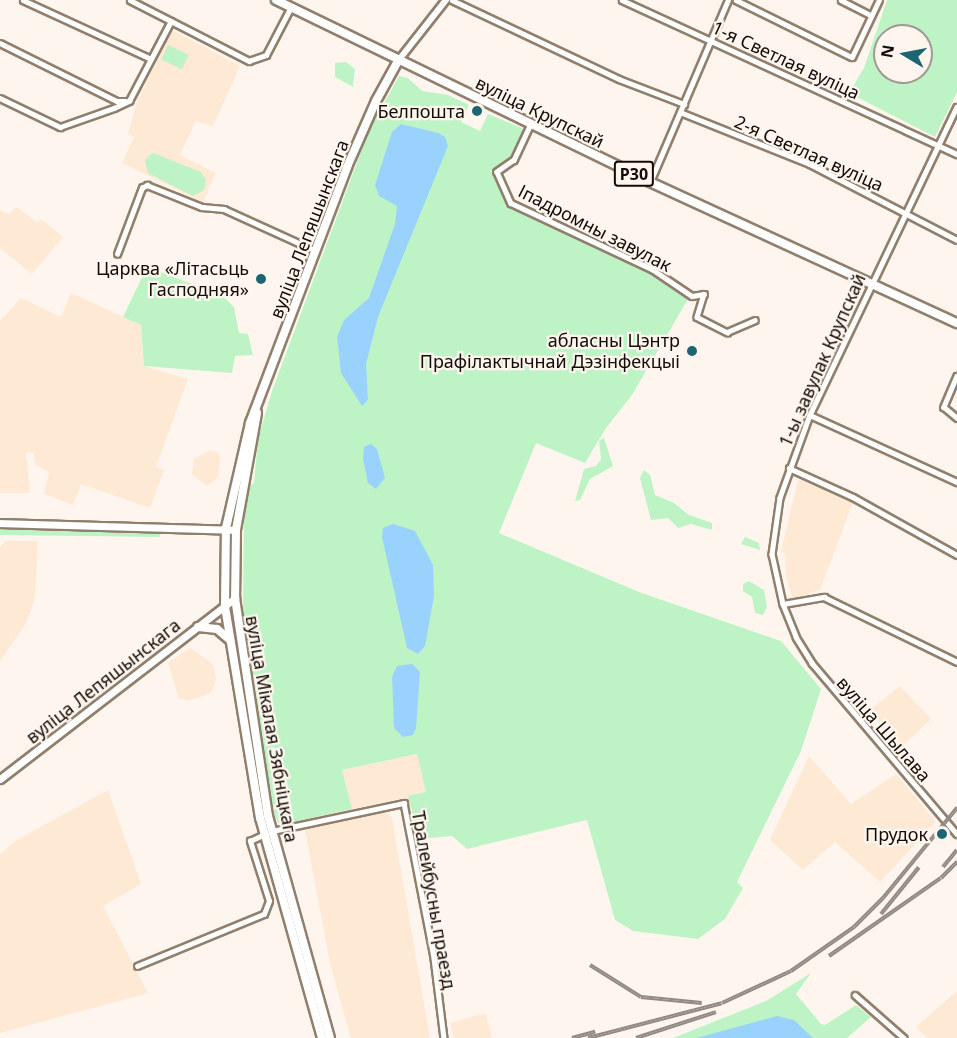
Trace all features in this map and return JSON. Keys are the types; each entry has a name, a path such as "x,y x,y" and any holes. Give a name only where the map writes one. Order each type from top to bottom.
{"main road":[{"name":"вуліца Крупскай","path":"284,3 398,62 650,182 957,323"},
{"name":"вуліца Лепяшынскага","path":"0,779 235,598 236,530 257,411 316,250 369,116 398,62"},
{"name":"вуліца Лепяшынскага","path":"225,606 226,528 250,423 257,411"},
{"path":"0,523 236,530"},
{"name":"вуліца Мікалая Зябніцкага","path":"235,598 272,831 330,1038"},
{"name":"вуліца Мікалая Зябніцкага","path":"225,606 264,834 322,1038"},
{"path":"198,627 218,629 231,642"}],"street":[{"path":"23,0 149,58"},
{"path":"130,0 249,61 258,61 266,55 284,3"},
{"path":"398,62 446,0"},
{"path":"452,0 619,79 684,104"},
{"name":"1-я Светлая вуліца","path":"622,0 957,154"},
{"path":"650,182 728,0"},
{"path":"736,0 852,57 879,0"},
{"path":"841,0 853,3 871,15"},
{"path":"0,98 60,127 129,101 149,58 171,21"},
{"path":"0,43 117,101 129,101"},
{"name":"1-ы завулак Крупскай","path":"796,638 774,574 773,544 789,468 810,415 957,107"},
{"name":"2-я Светлая вуліца","path":"680,112 810,164 957,240"},
{"name":"Іпадромны завулак","path":"531,124 514,160 497,172 511,203 652,269 692,296 704,294 697,317 727,332 755,320"},
{"path":"117,254 142,188 147,185 202,207 224,209 316,250"},
{"path":"957,376 944,407 957,418"},
{"path":"810,415 957,482"},
{"path":"789,468 853,497 957,555"},
{"path":"783,604 825,597 957,662"},
{"name":"вуліца Шылава","path":"796,638 830,688 957,834"},
{"name":"Тралейбусны праезд","path":"264,834 404,803 434,958 444,1038"},
{"path":"137,966 264,914 269,901 250,841 264,834"},
{"path":"855,995 904,1038"}],"shaded area":[{"path":"172,30 240,66 213,126 196,121 180,155 216,173 203,202 122,163 134,137 128,134 137,102"},
{"path":"16,207 38,223 41,219 63,237 32,274 0,248 0,210 9,214"},
{"path":"71,293 141,325 144,366 188,379 156,467 164,470 150,508 81,484 73,505 44,494 49,472 35,465 34,453 26,452 30,493 0,493 0,321 21,298 61,317"},
{"path":"210,450 219,453 220,459 218,477 207,486 192,474 194,459"},
{"path":"798,479 853,502 820,590 793,599 786,578 785,554 781,552"},
{"path":"6,541 38,541 35,598 27,622 0,661 0,547"},
{"path":"190,648 213,664 216,679 211,693 191,700 179,699 168,663"},
{"path":"900,686 931,719 900,749 870,710"},
{"path":"418,754 426,793 350,809 342,770"},
{"path":"809,756 851,804 896,774 936,822 880,882 835,842 803,870 770,840"},
{"path":"108,790 141,884 103,906 148,993 0,1033 0,854 17,840"},
{"path":"386,812 392,818 430,1038 351,1038 330,963 305,830"},
{"path":"957,991 957,1038 927,1038 916,1027"},
{"path":"486,1013 492,1038 454,1038 450,1023"}],"green space":[{"path":"887,0 957,0 957,92 935,137 849,93 864,68 873,41 873,84 933,84 933,24 879,24"},
{"path":"168,45 189,55 182,69 161,60"},
{"path":"346,62 355,69 353,87 335,77 335,63"},
{"path":"399,76 408,78 422,91 448,95 469,105 461,122 480,131 488,114 522,128 526,134 516,157 497,177 510,204 648,272 688,299 632,395 606,428 585,463 536,443 499,533 639,592 781,641 821,689 801,751 737,882 743,888 725,919 698,939 633,931 615,920 587,820 467,849 452,836 419,839 408,796 426,792 417,754 342,770 352,809 284,824 278,823 274,814 243,616 244,504 248,487 254,483 258,439 272,391 369,130"},
{"path":"153,153 201,172 206,180 204,190 193,196 148,173 145,160"},
{"path":"147,267 222,295 234,307 239,333 248,334 253,355 235,356 232,373 144,366 141,325 123,317"},
{"path":"604,438 613,466 590,479 580,500 575,501 584,469 596,466 601,459 599,441"},
{"path":"644,470 650,475 655,495 674,503 689,515 712,523 712,530 691,524 678,528 668,518 651,520 640,478"},
{"path":"0,529 160,532 160,537 0,535"},
{"path":"745,537 759,543 760,550 741,544"},
{"path":"749,581 764,590 767,607 763,615 755,613 752,597 743,591 743,584"},
{"path":"811,973 796,994 821,1024 825,1025 856,1005 871,1017 847,1038 673,1038 766,1001"}],"water":[{"path":"401,124 438,133 445,137 448,146 378,317 366,364 368,400 362,406 341,373 337,337 344,320 369,298 395,224 397,206 379,196 375,185 392,132"},
{"path":"371,444 377,449 385,478 376,489 368,483 363,459 364,447"},
{"path":"393,524 415,531 433,565 434,596 425,646 418,654 407,648 382,537 383,528"},
{"path":"412,664 420,672 416,728 413,735 403,737 394,728 392,677 397,666"},
{"path":"777,1016 794,1020 813,1038 697,1038"}],"railway":[{"path":"588,1038 722,1003 791,971 854,927 883,898 957,808"},
{"path":"943,867 957,850"},
{"path":"829,956 941,878 957,862"},
{"path":"881,914 919,867"},
{"path":"590,965 641,997 702,1003"},
{"path":"636,1038 716,1012"},
{"path":"572,1038 595,1032"}],"place":[{"name":"Белпошта","path":"477,111"},
{"name":"Царква «Літасьць Гасподняя»","path":"261,279"},
{"name":"абласны Цэнтр Прафілактычнай Дэзінфекцыі","path":"692,351"},
{"name":"Прудок","path":"942,834"}]}
